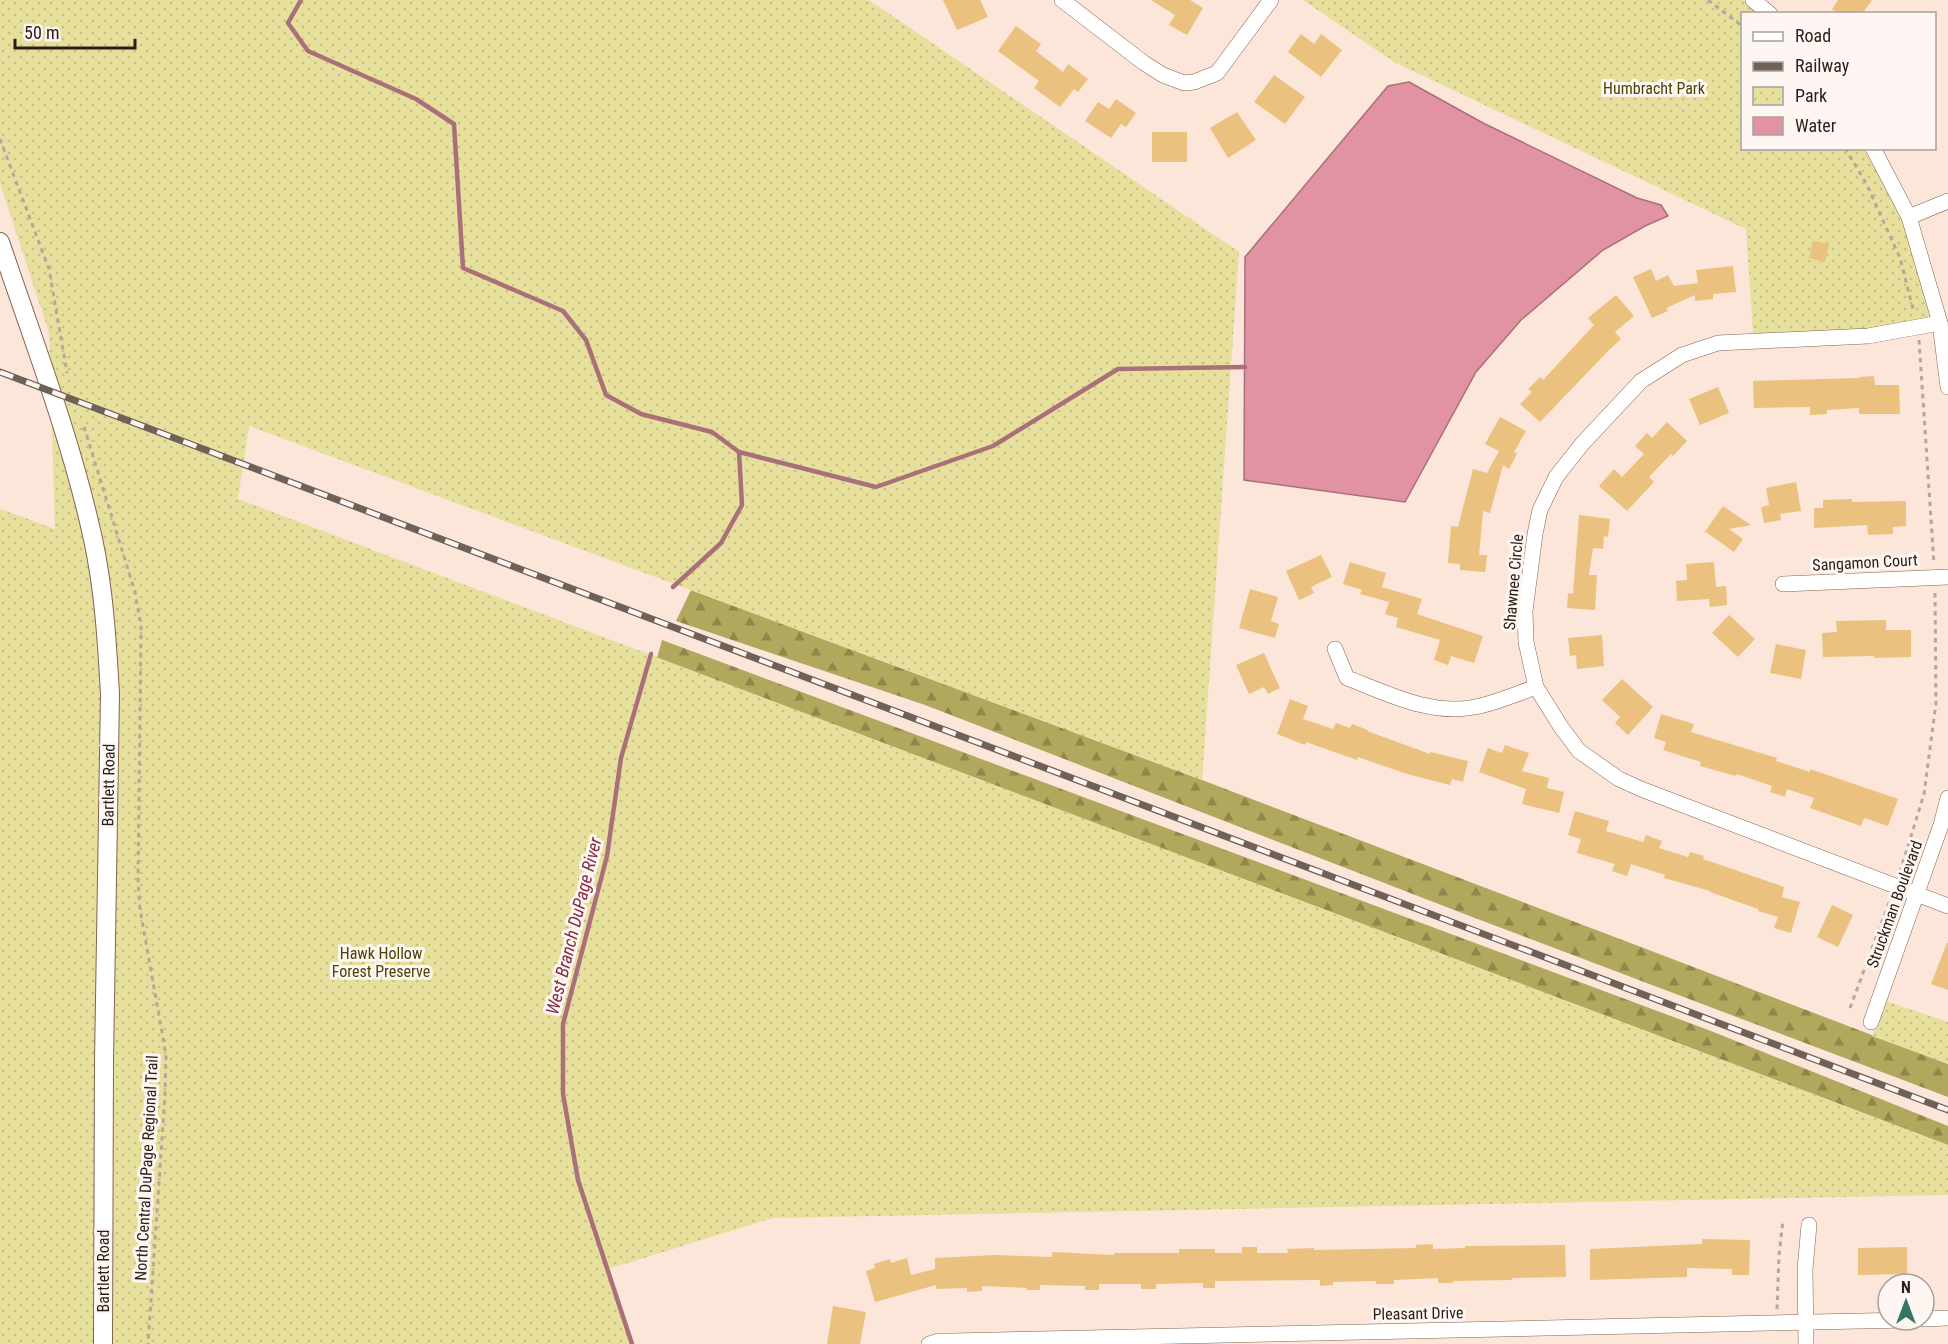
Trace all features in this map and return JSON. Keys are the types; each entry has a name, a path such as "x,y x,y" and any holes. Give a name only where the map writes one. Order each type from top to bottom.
{"street":[{"path":"1062,0 1144,63 1163,75 1184,83 1194,82 1216,73 1271,0"},
{"path":"1753,0 1771,8"},
{"path":"1874,150 1909,217 1940,323 1948,387"},
{"path":"1909,217 1948,201"},
{"name":"Bartlett Road","path":"0,242 64,430 85,506 99,573 107,644 110,694 104,1061 103,1344"},
{"name":"Shawnee Circle","path":"1940,323 1868,336 1718,343 1700,347 1682,355 1641,381 1582,444 1556,477 1540,510 1525,611 1526,642 1536,687 1579,751 1619,779 1948,906"},
{"name":"Sangamon Court","path":"1783,584 1948,576"},
{"path":"1335,649 1347,678 1421,705 1444,709 1473,708 1536,687"},
{"name":"Struckman Boulevard","path":"1871,1022 1941,825 1948,798"},
{"path":"1806,1344 1805,1269 1809,1225"},
{"name":"Pleasant Drive","path":"929,1344 938,1341 1452,1337 1876,1321"}],"path":[{"path":"1708,0 1741,25"},
{"path":"0,139 49,269 67,373"},
{"name":"North Central DuPage Regional Trail","path":"84,428 135,592 141,626 138,881 140,909 166,1055 148,1344"},
{"path":"1778,1301 1779,1255 1783,1220"}],"green space":[{"name":"Hawk Hollow Forest Preserve","path":"0,0 869,0 1239,252 1202,780 249,426 238,499 1948,1145 1948,1195 773,1218 608,1269 630,1344 0,1344 0,509 55,529 49,333 0,183"},
{"name":"Humbracht Park","path":"1303,0 1744,0 1761,12 1741,12 1741,150 1865,150 1904,218 1934,319 1873,330 1753,333 1746,229 1394,62"},
{"path":"691,590 1202,780 1948,1064 1948,1097 1467,915 925,705 676,621"},
{"path":"662,640 1711,1031 1948,1126 1948,1145 657,658"},
{"path":"1886,1001 1948,1022 1948,1064 1872,1036"}],"water":[{"path":"1409,82 1483,123 1637,198 1661,205 1668,216 1603,250 1521,320 1476,372 1405,502 1244,480 1245,257 1388,86"}],"building":[{"path":"943,0 980,0 988,17 957,30"},
{"path":"1151,0 1190,0 1203,8 1187,35 1169,25 1175,15"},
{"path":"1838,0 1872,0 1863,12 1836,12 1832,9"},
{"path":"1016,26 1041,44 1036,51 1063,72 1068,64 1088,79 1078,92 1074,89 1060,107 1034,88 1039,81 998,51"},
{"path":"1301,34 1314,44 1321,34 1342,50 1321,77 1288,52"},
{"path":"1274,75 1305,97 1285,124 1254,102"},
{"path":"1116,99 1136,113 1126,127 1121,124 1111,138 1085,121 1098,102 1109,109"},
{"path":"1237,112 1256,140 1228,158 1210,128"},
{"path":"1152,132 1187,132 1187,162 1152,162"},
{"path":"1813,241 1829,244 1825,262 1809,258"},
{"path":"1733,266 1736,292 1713,294 1713,299 1695,301 1695,295 1666,308 1668,311 1652,318 1633,277 1651,269 1656,281 1668,275 1674,286 1698,283 1696,270"},
{"path":"1616,295 1634,316 1615,332 1621,339 1540,422 1520,404 1532,392 1528,389 1540,377 1543,380 1594,325 1588,318"},
{"path":"1874,376 1875,385 1899,385 1900,414 1859,414 1859,408 1827,410 1827,414 1810,415 1810,407 1754,408 1753,381"},
{"path":"1718,387 1729,413 1700,425 1689,399"},
{"path":"1500,417 1526,431 1514,452 1517,454 1509,469 1503,465 1490,513 1483,511 1479,555 1487,555 1485,572 1460,570 1460,564 1448,563 1451,526 1458,527 1473,469 1487,473 1499,451 1485,444"},
{"path":"1667,422 1687,441 1649,477 1654,482 1627,511 1599,486 1614,469 1622,477 1644,454 1635,446 1647,433 1652,438"},
{"path":"1796,482 1801,511 1780,514 1781,520 1764,523 1761,507 1769,505 1766,488"},
{"path":"1852,499 1852,502 1906,501 1906,526 1893,527 1893,534 1868,535 1867,525 1814,528 1814,508 1823,508 1823,500"},
{"path":"1723,506 1751,525 1729,529 1743,539 1734,552 1706,532 1704,533"},
{"path":"1579,515 1610,519 1608,537 1604,536 1603,549 1593,548 1589,575 1597,575 1595,610 1567,608 1568,593 1573,594"},
{"path":"1321,555 1332,577 1311,587 1314,593 1299,600 1286,571"},
{"path":"1350,562 1386,573 1382,587 1422,599 1417,614 1483,636 1474,663 1451,656 1448,665 1434,660 1440,640 1396,627 1398,618 1385,614 1389,602 1360,594 1362,590 1343,584"},
{"path":"1714,562 1716,587 1726,586 1727,605 1710,607 1709,599 1677,601 1676,581 1687,580 1686,564"},
{"path":"1250,589 1278,597 1271,621 1279,624 1275,638 1239,628"},
{"path":"1729,615 1755,639 1738,657 1712,633"},
{"path":"1886,620 1886,630 1911,630 1911,657 1823,657 1822,633 1837,632 1836,621"},
{"path":"1602,635 1604,666 1577,669 1576,655 1570,656 1568,638"},
{"path":"1776,644 1806,650 1801,679 1770,673"},
{"path":"1264,653 1280,688 1268,694 1264,687 1249,694 1236,665"},
{"path":"1622,679 1653,707 1628,735 1615,723 1620,717 1602,700"},
{"path":"1290,699 1308,706 1303,719 1333,729 1336,723 1350,728 1352,724 1430,754 1430,752 1468,761 1463,782 1452,779 1450,785 1407,774 1306,742 1305,745 1277,734"},
{"path":"1661,714 1694,724 1691,732 1898,799 1888,826 1864,818 1861,826 1810,808 1814,798 1787,789 1785,797 1770,792 1772,786 1737,774 1736,776 1700,766 1701,762 1663,750 1666,742 1654,738"},
{"path":"1505,745 1529,753 1522,771 1549,778 1547,788 1564,792 1559,813 1522,804 1526,789 1479,772 1488,748 1502,753"},
{"path":"1575,811 1609,821 1606,831 1643,842 1646,835 1662,841 1659,848 1688,857 1690,852 1704,856 1703,859 1784,887 1782,897 1800,902 1791,933 1774,928 1778,917 1710,891 1664,878 1665,875 1631,864 1627,876 1612,871 1615,864 1577,853 1581,839 1568,835"},
{"path":"1832,905 1853,915 1838,947 1817,937"},
{"path":"1948,943 1948,990 1931,984"},
{"path":"1702,1239 1750,1240 1749,1275 1732,1275 1732,1269 1687,1268 1687,1277 1590,1280 1590,1249 1702,1244"},
{"path":"1433,1244 1433,1249 1465,1248 1465,1246 1565,1245 1566,1277 1453,1281 1453,1283 1438,1283 1438,1278 1394,1280 1394,1284 1376,1284 1376,1281 1333,1282 1333,1285 1320,1286 1320,1280 1215,1281 1215,1288 1203,1288 1203,1283 1156,1284 1156,1289 1141,1289 1141,1284 1099,1284 1099,1290 1085,1290 1085,1286 1040,1285 1040,1290 1027,1290 1027,1288 982,1286 982,1291 967,1292 967,1288 936,1289 936,1285 875,1302 866,1271 875,1268 874,1264 890,1259 891,1263 907,1258 911,1275 935,1269 935,1258 995,1255 1052,1257 1052,1252 1114,1255 1114,1253 1179,1253 1179,1249 1215,1249 1215,1253 1242,1253 1242,1247 1257,1247 1257,1253 1288,1253 1287,1249 1416,1248 1416,1245"},
{"path":"1907,1247 1907,1272 1876,1272 1876,1275 1858,1275 1858,1248"},
{"path":"833,1306 866,1312 860,1344 827,1344"}],"waterway":[{"name":"West Branch DuPage River","path":"301,0 288,23 308,51 416,99 454,124 463,268 563,311 586,340 606,395 641,414 712,432 739,452 742,505 721,543 673,587"},
{"path":"739,452 876,487 993,446 1118,369 1245,367"},
{"name":"West Branch DuPage River","path":"632,1344 578,1180 563,1094 563,1024 607,856 621,758 651,654"}],"railway":[{"path":"0,372 1948,1110"}]}
